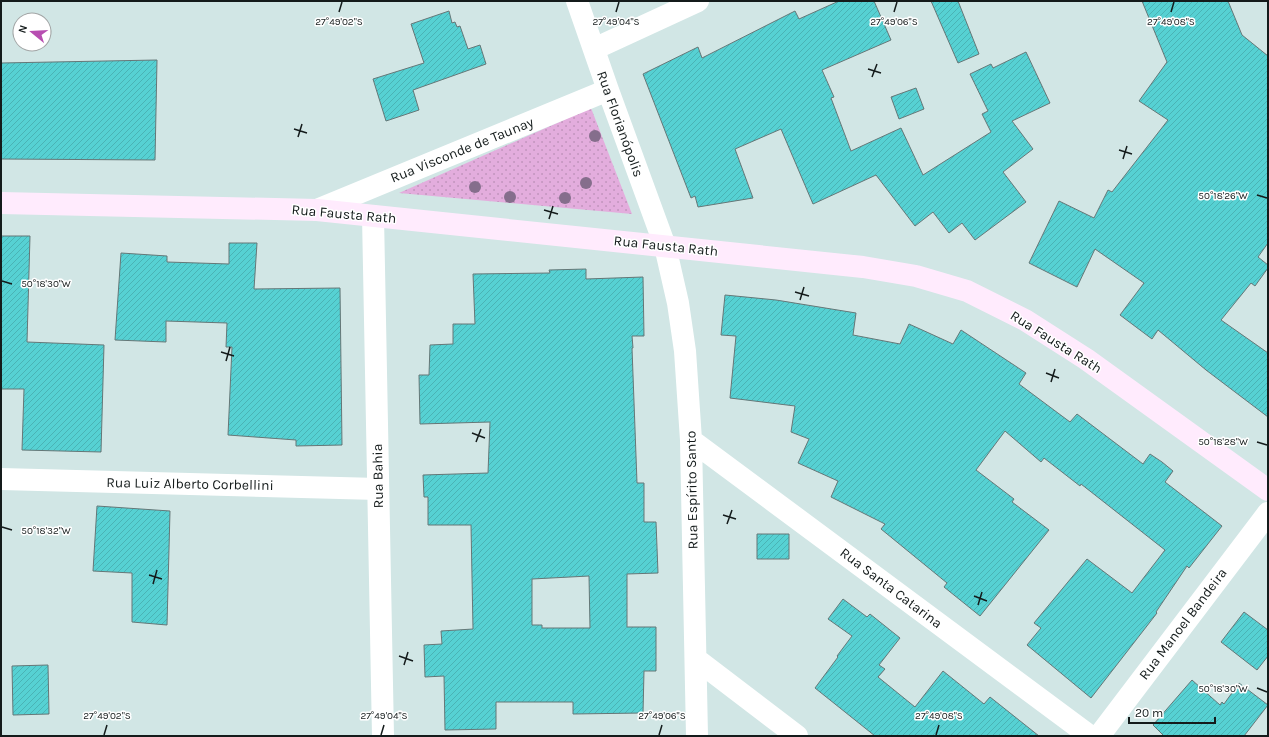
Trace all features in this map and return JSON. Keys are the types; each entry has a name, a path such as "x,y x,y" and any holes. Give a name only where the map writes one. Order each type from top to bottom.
{"street":[{"name":"Rua Florianópolis","path":"577,1 665,246"},
{"path":"594,49 698,1"},
{"name":"Rua Visconde de Taunay","path":"317,210 608,90"},
{"name":"Rua Fausta Rath","path":"1,203 317,210 863,267 916,276 967,291 1026,320 1086,359 1268,490"},
{"name":"Rua Bahia","path":"373,216 383,736"},
{"name":"Rua Espírito Santo","path":"665,246 678,304 685,351 691,440 697,736"},
{"name":"Rua Santa Catarina","path":"691,440 1090,736"},
{"name":"Rua Luiz Alberto Corbellini","path":"1,479 378,489"},
{"name":"Rua Manoel Bandeira","path":"1099,736 1268,513"},
{"path":"696,659 797,736"}],"shaded area":[{"path":"591,108 632,214 399,193"}],"building":[{"path":"839,1 874,1 891,40 822,70 834,97 831,98 851,151 901,128 923,175 991,132 982,114 988,111 970,74 991,64 993,68 1026,52 1050,103 1012,121 1033,149 1003,172 1026,202 975,240 962,223 949,233 933,212 915,226 876,175 813,204 781,129 735,149 753,198 698,207 695,196 691,198 643,74 698,47 702,58 795,11 799,19"},
{"path":"931,1 958,1 979,54 958,63"},
{"path":"1142,1 1228,1 1242,35 1268,56 1268,243 1258,257 1268,265 1268,268 1255,286 1251,283 1221,320 1268,353 1268,417 1206,370 1158,330 1152,339 1120,315 1144,283 1095,249 1077,287 1029,263 1059,201 1094,218 1108,190 1112,192 1168,120 1139,101 1167,62"},
{"path":"449,11 452,23 455,22 457,27 460,26 468,49 480,45 486,64 413,90 419,110 386,121 373,79 424,63 411,24"},
{"path":"157,60 155,160 1,159 1,63"},
{"path":"916,88 924,109 899,119 891,97"},
{"path":"1,236 30,236 27,342 104,345 101,452 22,450 24,389 1,389"},
{"path":"229,243 257,243 254,289 340,288 342,445 296,446 296,440 228,435 232,347 226,347 227,323 166,321 166,342 115,340 121,253 167,256 167,262 229,264"},
{"path":"586,269 586,279 643,277 644,336 632,336 637,483 644,483 644,522 656,522 658,573 627,574 627,627 656,627 656,671 644,671 643,713 573,714 573,702 496,702 496,729 445,730 444,676 425,677 424,645 442,644 441,631 473,629 471,525 428,525 428,497 424,497 423,475 488,473 490,422 420,424 419,375 429,375 430,345 453,344 453,324 475,324 473,274 550,273 549,270","holes":["589,576 590,628 542,628 542,625 532,625 532,579"]},
{"path":"725,295 776,300 856,313 853,335 900,344 909,324 953,344 961,330 1026,373 1019,384 1070,422 1077,414 1143,464 1150,454 1162,462 1173,471 1165,482 1222,526 1189,568 1187,566 1156,612 1157,613 1091,698 1027,645 1041,628 1034,623 1087,559 1132,593 1165,550 1081,484 1080,486 1044,458 1041,462 1005,431 976,470 1014,499 1012,502 1049,530 980,616 944,587 947,583 881,529 885,524 831,497 838,481 798,463 809,439 791,432 795,406 730,398 736,336 721,335"},
{"path":"97,506 170,511 167,625 132,622 132,573 93,571"},
{"path":"757,534 789,534 789,559 757,559"},
{"path":"843,599 867,617 870,614 900,638 879,665 885,669 878,677 915,707 943,671 984,704 990,697 1039,736 875,736 815,688 852,636 828,619"},
{"path":"1244,612 1268,630 1268,656 1257,670 1221,642"},
{"path":"48,665 49,714 13,715 12,666"},
{"path":"1192,680 1220,705 1222,702 1224,704 1239,683 1268,705 1244,736 1164,736 1153,725"}]}
